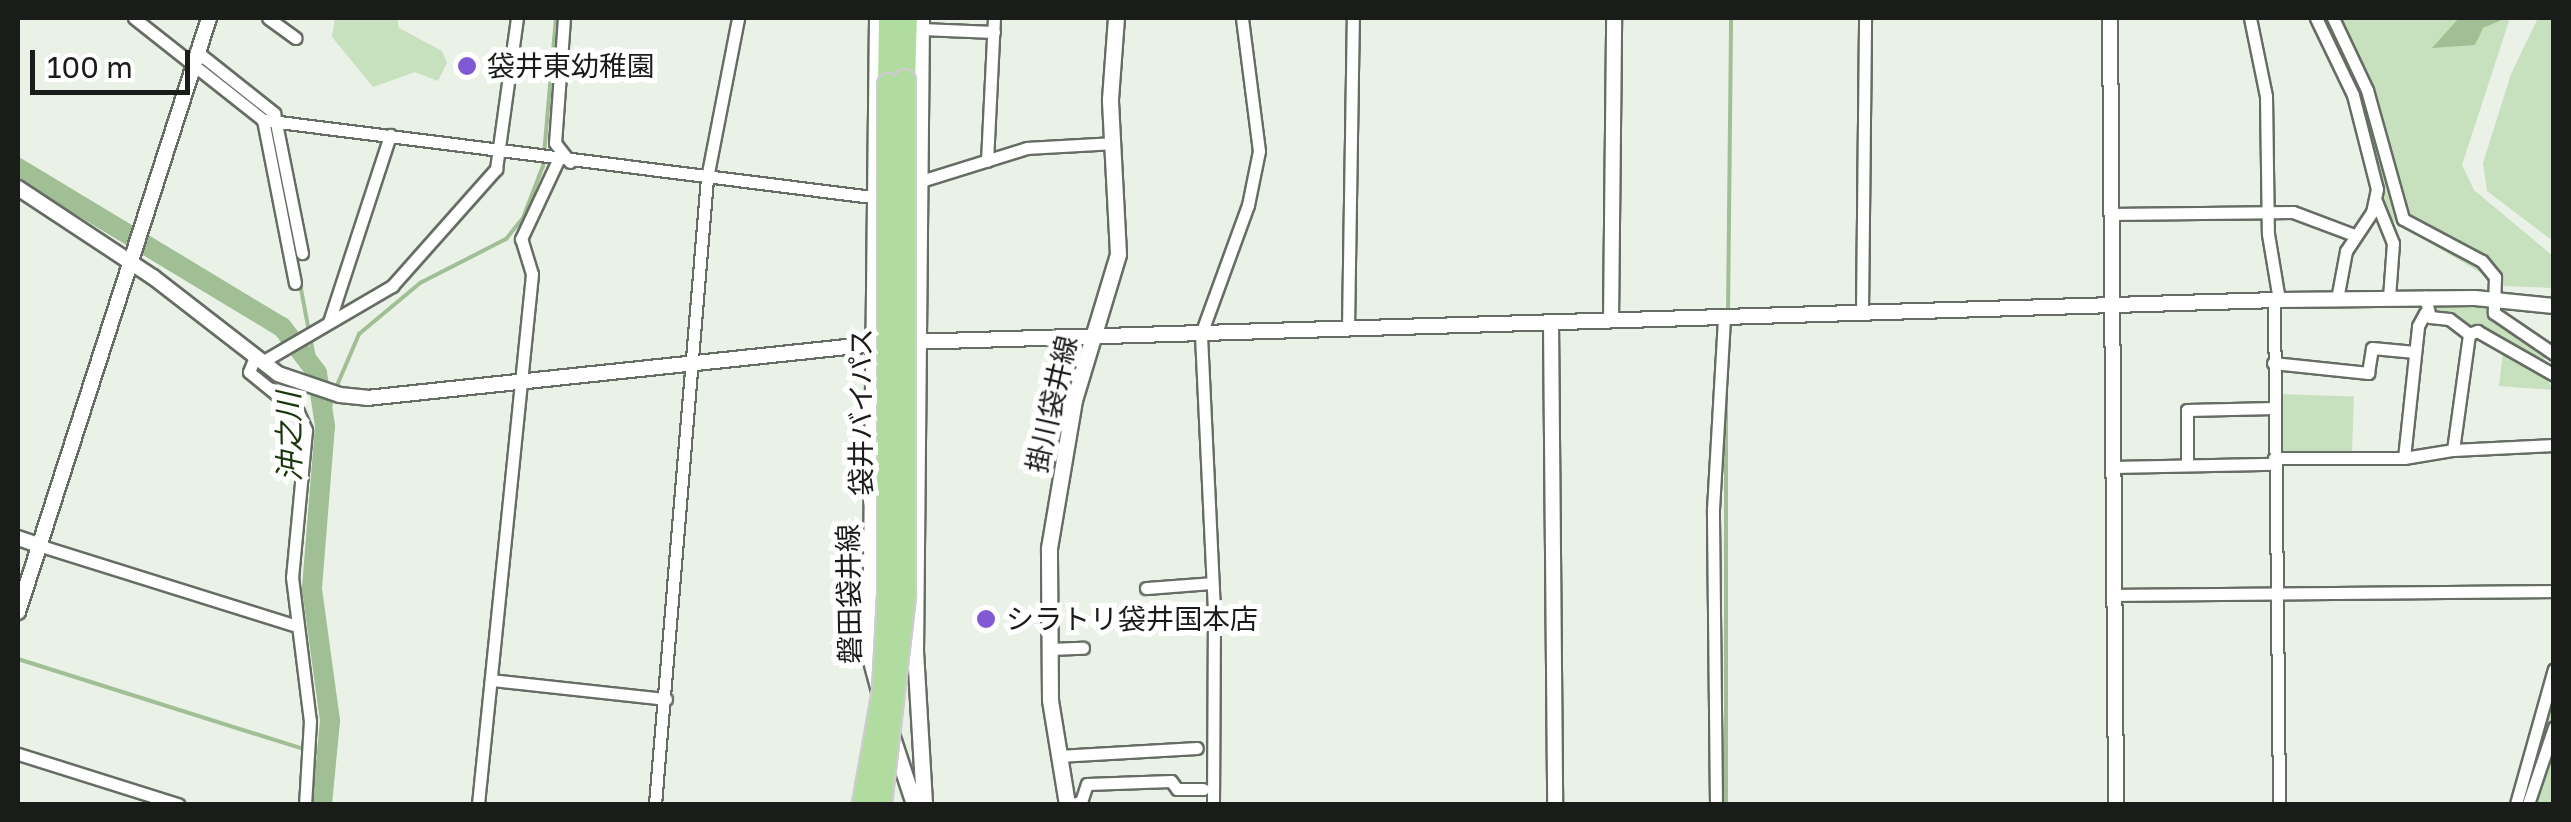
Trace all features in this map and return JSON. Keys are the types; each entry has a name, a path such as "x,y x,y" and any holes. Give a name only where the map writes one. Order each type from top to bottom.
{"highway":[{"name":"袋井バイパス","path":"882,804 905,594 896,82 889,18"},
{"name":"袋井バイパス","path":"863,804 883,690 888,593 896,82 916,21"}],"main road":[{"name":"磐田袋井線","path":"877,18 872,197 870,658 914,804"},
{"name":"掛川袋井線","path":"1069,804 1058,756 1048,650 1049,548 1074,400 1118,254 1114,143 1116,18"},
{"path":"916,21 921,342 915,651 924,804"}],"street":[{"path":"134,18 194,57 278,122 302,252"},
{"path":"18,612 136,233 209,18"},
{"path":"268,18 296,38"},
{"path":"304,804 310,721 293,625 306,430 286,400 249,372 258,360 392,286 496,169 503,149 517,18"},
{"path":"478,804 532,274 522,239 560,161 555,143 564,18"},
{"path":"655,804 696,363 707,178 738,18"},
{"path":"987,161 994,18"},
{"path":"1212,804 1212,583 1201,334 1248,205 1259,150 1242,18"},
{"path":"1348,328 1353,18"},
{"path":"1610,320 1614,18"},
{"path":"1862,312 1865,18"},
{"path":"2110,18 2116,804"},
{"path":"2250,18 2266,96 2268,213 2276,300 2273,363 2280,804"},
{"path":"2316,18 2353,95 2376,201 2393,244 2389,298"},
{"path":"2333,18 2367,90 2402,219 2482,260 2495,277 2494,313 2552,353 2542,365"},
{"path":"916,21 994,32"},
{"path":"194,57 263,120 503,149 560,161 872,197"},
{"path":"263,120 295,283"},
{"path":"329,322 390,135"},
{"path":"921,181 1027,148 1114,143"},
{"path":"18,188 129,256 258,360 298,383 340,396 521,383 921,342 2276,300 2389,298 2425,305 2493,300 2554,306"},
{"path":"2376,201 2392,226 2422,232"},
{"path":"2336,299 2354,235 2376,201"},
{"path":"2110,214 2304,213 2354,235"},
{"path":"2425,305 2469,334"},
{"path":"2404,458 2425,305"},
{"path":"1716,804 1714,509 1724,316"},
{"path":"1550,323 1555,804"},
{"path":"2469,334 2477,331 2554,375"},
{"path":"2453,450 2469,334"},
{"path":"2273,363 2368,373 2372,348 2416,352"},
{"path":"2187,465 2187,410 2274,408"},
{"path":"2112,467 2404,458 2453,450 2554,445"},
{"path":"18,538 293,625"},
{"path":"1146,588 1212,583"},
{"path":"2113,595 2554,590"},
{"path":"1048,650 1083,648"},
{"path":"2516,804 2554,669"},
{"path":"491,680 666,699"},
{"path":"2528,804 2554,728"},
{"path":"1058,756 1197,748"},
{"path":"18,754 170,803"},
{"path":"1069,804 1081,802 1086,784 1171,781 1178,790 1203,789"}],"shaded area":[{"path":"335,18 397,18 399,28 442,51 447,63 438,81 415,72 373,87 332,37"},
{"path":"2321,18 2510,18 2462,165 2474,190 2553,256 2553,288 2503,286 2386,217"},
{"path":"2459,18 2506,18 2483,28 2475,45 2432,48"},
{"path":"2538,18 2553,18 2553,241 2487,191 2483,163 2511,74"},
{"path":"2430,302 2485,306 2548,350 2542,365 2428,315"},
{"path":"2503,352 2542,370 2553,390 2499,386"},
{"path":"2280,394 2354,397 2352,454 2278,451"},
{"path":"2553,685 2553,804 2518,804"}],"waterway":[{"path":"335,390 359,334 420,283 506,239 523,218 543,166 556,18"},
{"path":"1728,313 1731,18"},
{"path":"201,63 268,116"},
{"path":"270,125 317,373"},
{"name":"沖之川","path":"18,168 282,327 317,373 325,426 312,589 330,721 322,804"},
{"path":"1726,387 1726,804"},
{"path":"325,426 332,399"},
{"path":"18,659 304,749"},
{"path":"313,752 328,756"}],"place":[{"name":"袋井東幼稚園","path":"467,66"},
{"name":"シラトリ袋井国本店","path":"986,619"}]}
